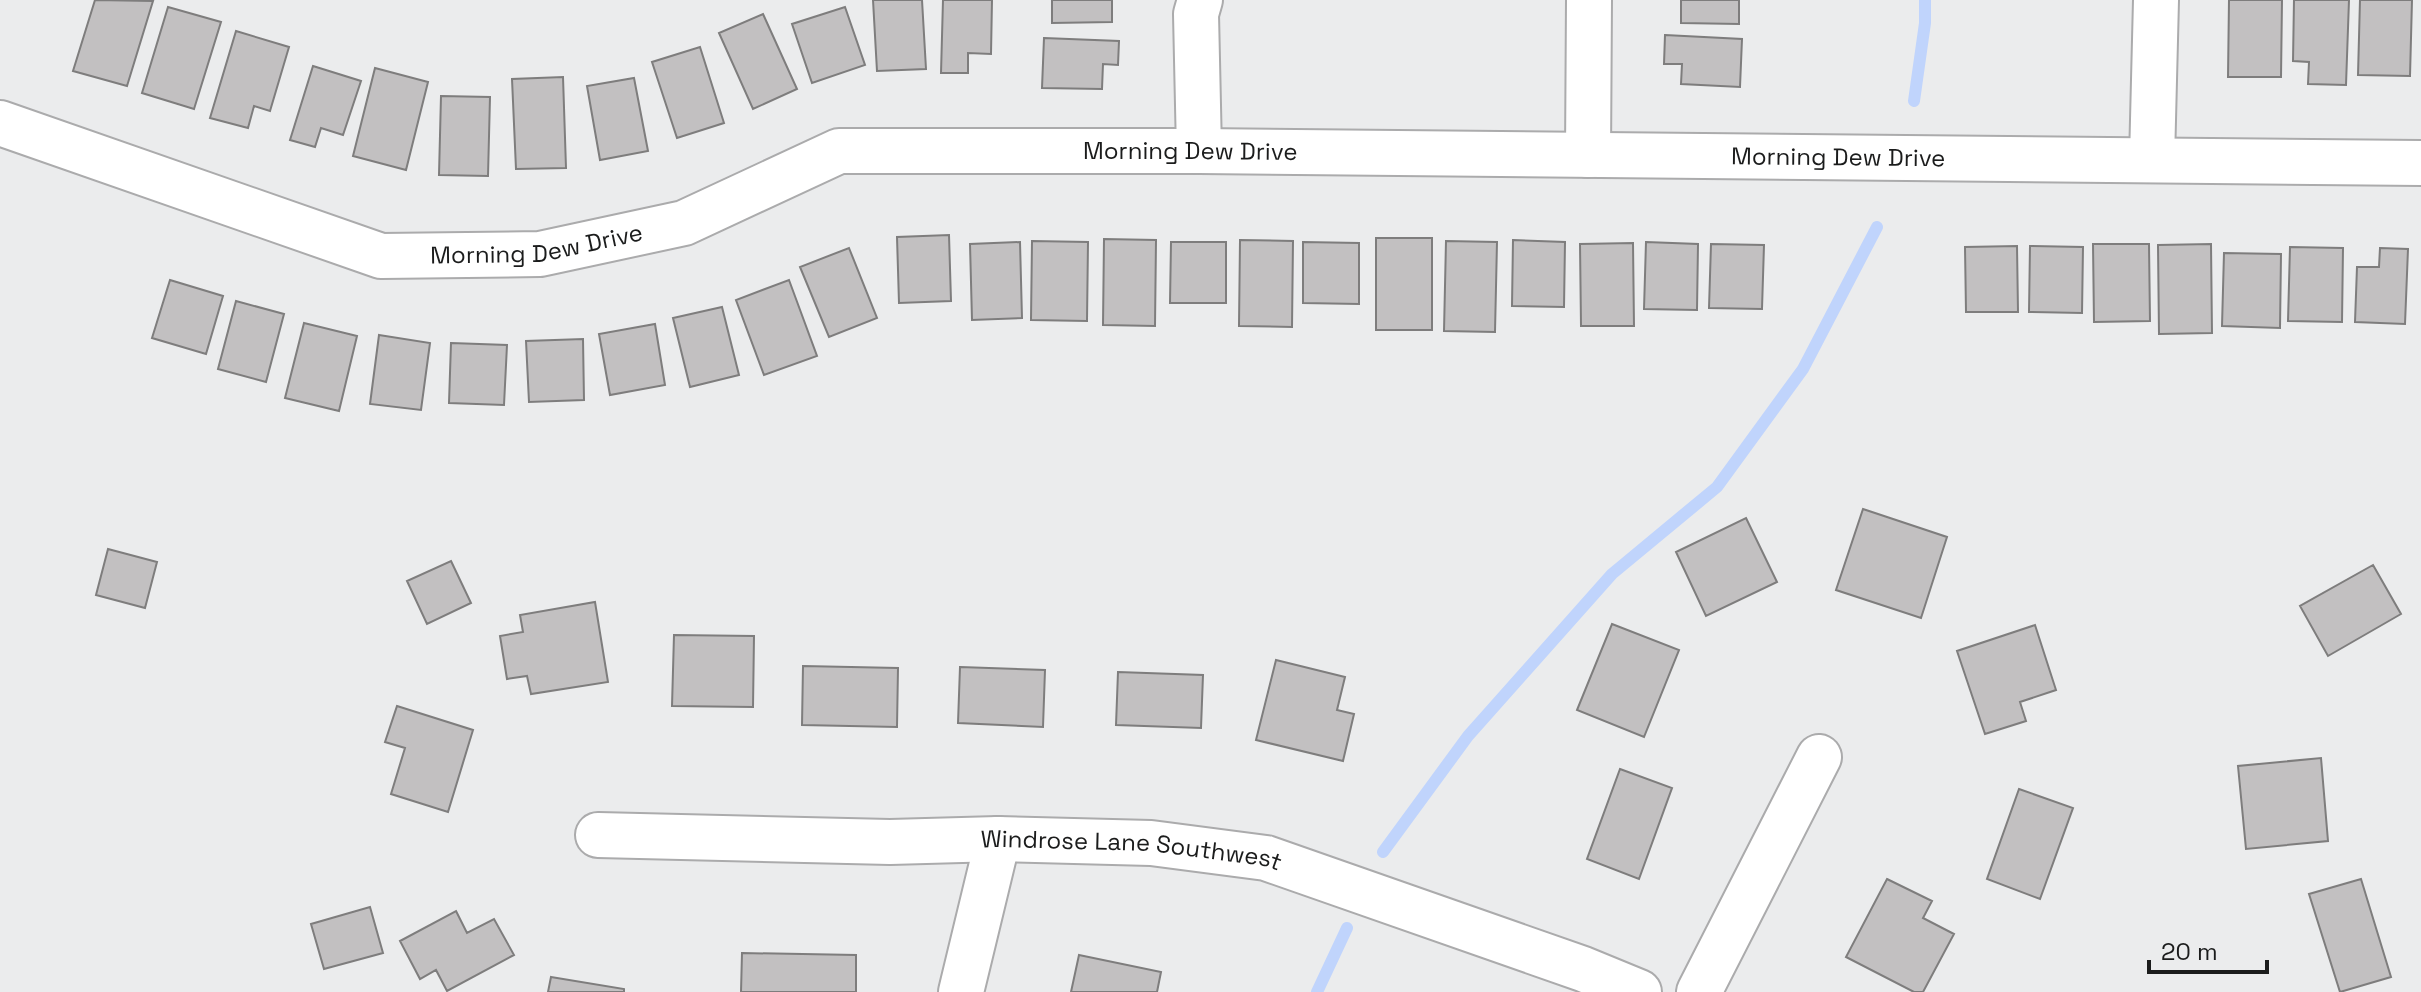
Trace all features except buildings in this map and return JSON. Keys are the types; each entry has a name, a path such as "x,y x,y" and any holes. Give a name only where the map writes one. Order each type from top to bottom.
{"street":[{"path":"1199,151 1196,14 1200,0"},
{"path":"1588,155 1589,0"},
{"path":"2152,160 2156,0"},
{"name":"Morning Dew Drive","path":"0,123 381,256 540,254 684,223 839,151 1199,151 2421,163"},
{"path":"1699,992 1819,757"},
{"name":"Windrose Lane Southwest","path":"598,835 890,842 998,839 1151,843 1266,858 1583,969 1639,992"},
{"path":"961,992 998,839"}],"waterway":[{"path":"1914,101 1925,23 1925,0"},
{"path":"1383,852 1468,736 1612,574 1717,487 1803,369 1877,227"},
{"path":"1317,992 1347,928"}]}
